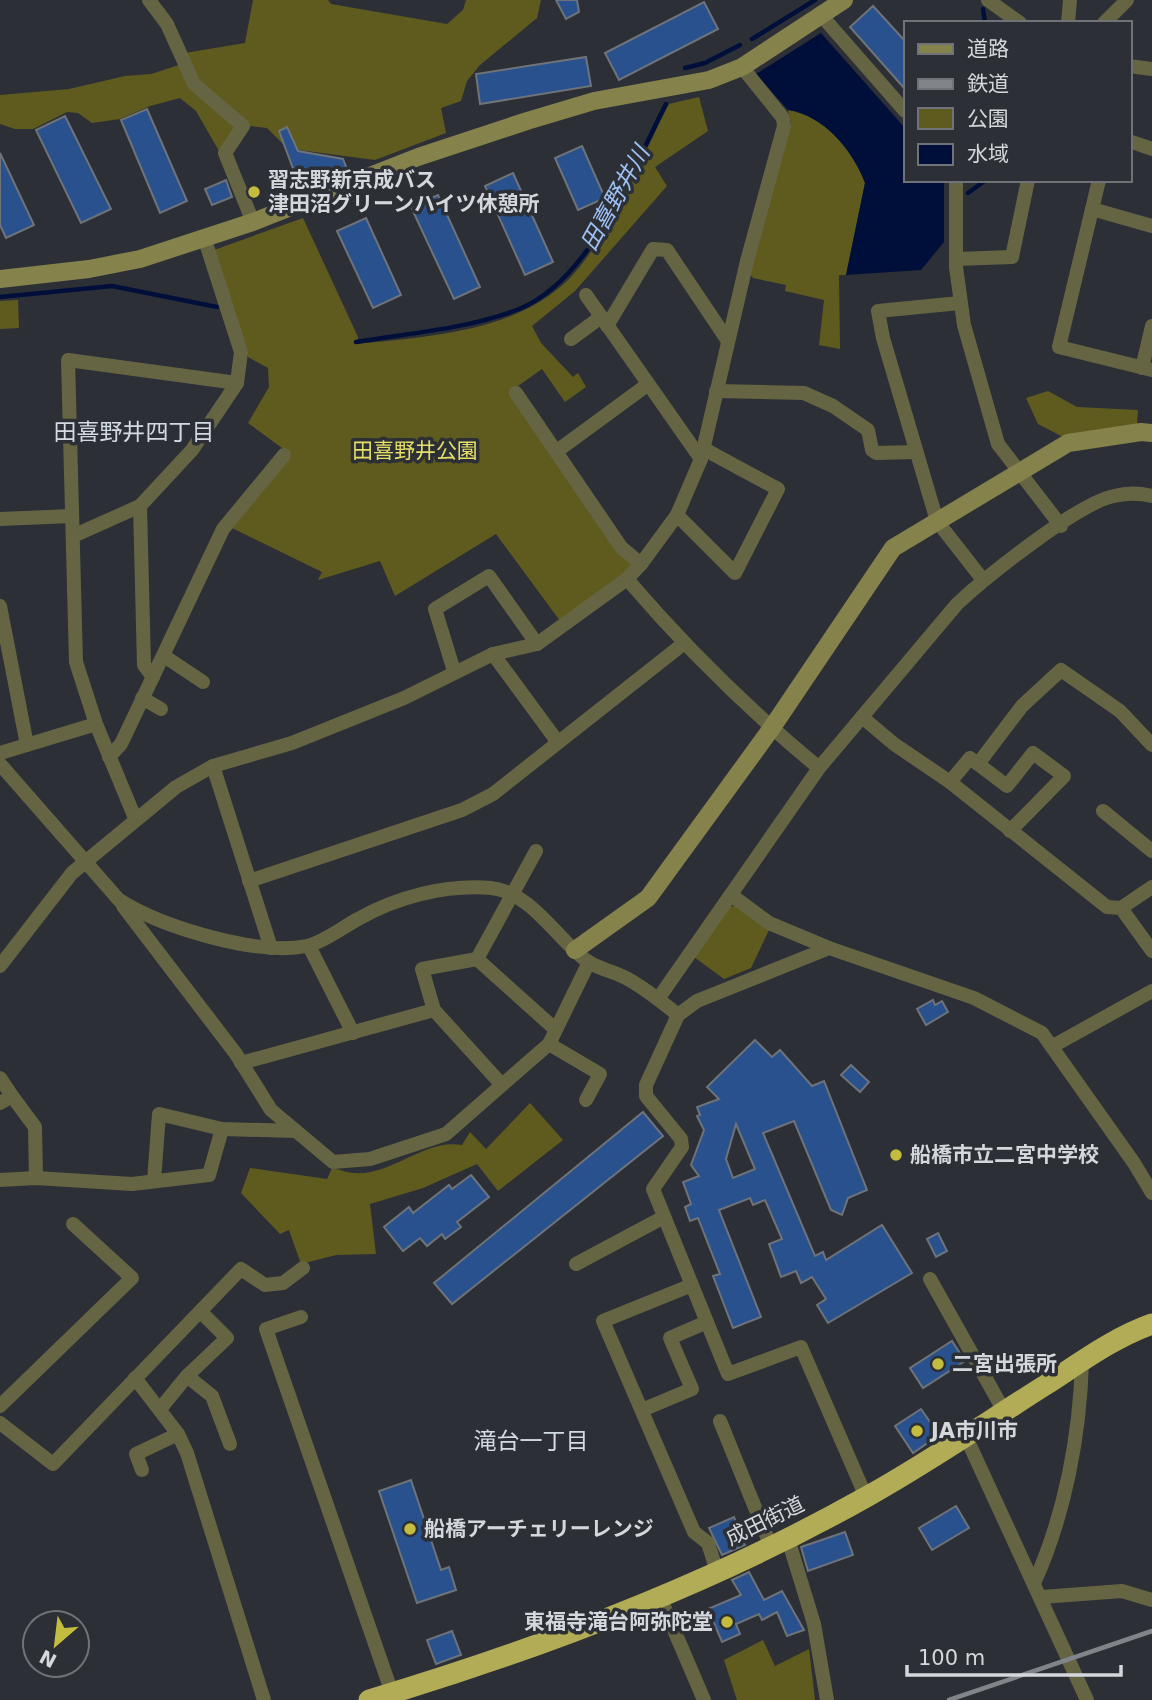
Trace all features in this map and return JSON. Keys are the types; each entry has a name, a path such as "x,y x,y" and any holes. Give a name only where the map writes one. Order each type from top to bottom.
{"highway":[{"name":"成田街道","path":"369,1700 537,1644 717,1572 779,1543 866,1497 966,1437 1131,1331 1152,1324"}],"street":[{"path":"0,279 114,264 253,222 418,158 527,121 594,101 709,80 742,66 844,0"},
{"path":"988,0 1017,21"},
{"path":"1068,21 1070,0"},
{"path":"1106,21 1127,0"},
{"path":"153,2 167,24 194,84 243,126 225,153 253,222"},
{"path":"821,15 904,110"},
{"path":"0,967 72,873 135,818 176,787 213,766 292,743 404,698 493,654 537,644 626,579 641,564 677,516 703,454 728,341 784,126 783,118 742,66"},
{"path":"1131,142 1152,149"},
{"path":"956,182 960,303 998,444 1061,526"},
{"path":"957,259 1012,257 1028,182"},
{"path":"1098,182 1059,347 1147,369 1152,326"},
{"path":"1092,209 1152,226"},
{"path":"73,536 140,506 191,450 237,383 241,352 204,237"},
{"path":"571,339 604,321 653,249 667,250 728,341"},
{"path":"586,295 647,385 703,454 778,489 735,573 677,516"},
{"path":"960,303 878,311 915,452 937,521 983,580"},
{"path":"135,818 96,724 76,662 68,360 237,383"},
{"path":"557,451 647,385"},
{"path":"716,391 804,393 833,406 868,430 872,450 876,453 915,452"},
{"path":"516,393 621,547 641,564"},
{"path":"575,950 648,898 771,729 893,548 1068,443 1141,432 1152,433"},
{"path":"109,757 121,744 223,529 284,455"},
{"path":"658,999 819,768 957,604 983,580 1085,508 1113,496 1152,495"},
{"path":"140,506 144,665 153,677"},
{"path":"0,519 72,516"},
{"path":"454,671 435,609 489,576 537,644"},
{"path":"626,579 683,644 771,729 819,768"},
{"path":"0,606 27,745"},
{"path":"250,881 462,810 493,794 683,644"},
{"path":"493,654 557,741"},
{"path":"164,656 203,682"},
{"path":"978,764 1022,706 1061,670 1120,711 1152,745"},
{"path":"142,698 161,709"},
{"path":"862,716 894,744 950,782 1107,907 1121,908 1152,887"},
{"path":"0,754 96,724"},
{"path":"950,782 970,758 1007,786 1033,753 1064,776 1010,831"},
{"path":"0,764 119,900 241,1063 271,1110 333,1162 370,1159 446,1134 549,1044 589,962"},
{"path":"213,766 271,947"},
{"path":"1103,811 1152,851"},
{"path":"477,959 536,851"},
{"path":"119,900 135,910 213,936 271,947 309,946 380,907 440,890 493,888 511,895 545,921 589,962 626,978 678,1015"},
{"path":"731,895 769,923 829,948 974,998 1042,1033 1152,1193"},
{"path":"1121,908 1152,951"},
{"path":"309,946 353,1032"},
{"path":"829,948 697,1001 678,1015 646,1086 646,1096 681,1139 682,1147 653,1189 728,1374 801,1346 866,1497"},
{"path":"477,959 422,969 434,1010 502,1085"},
{"path":"477,959 555,1028"},
{"path":"1053,1046 1152,991"},
{"path":"241,1063 434,1010"},
{"path":"549,1044 600,1074 586,1100"},
{"path":"0,1078 6,1100 35,1127 36,1178"},
{"path":"154,1181 159,1114 222,1129 296,1131"},
{"path":"0,1180 36,1178 132,1184 209,1175 222,1129"},
{"path":"576,1264 664,1217"},
{"path":"0,1406 132,1278 73,1224"},
{"path":"0,1423 53,1464 242,1269 265,1285 283,1283 303,1268"},
{"path":"930,1279 1004,1411"},
{"path":"692,1285 603,1321 694,1532 708,1544 717,1572"},
{"path":"160,1409 187,1376 227,1338 201,1312"},
{"path":"301,1317 266,1329 393,1693"},
{"path":"642,1410 692,1389 670,1338 707,1322"},
{"path":"1035,1581 1044,1560 1072,1464 1082,1362"},
{"path":"187,1376 212,1396 230,1444"},
{"path":"135,1378 178,1434 187,1453 264,1700"},
{"path":"720,1422 779,1543 814,1624 827,1700"},
{"path":"142,1470 136,1454 178,1434"},
{"path":"966,1437 1035,1581 1087,1700"},
{"path":"1042,1597 1122,1591 1152,1600"},
{"path":"659,1595 704,1700"}],"green space":[{"path":"253,0 328,0 331,4 447,24 463,10 466,0 541,0 537,18 480,65 467,81 461,101 441,108 446,133 375,160 299,150 296,145 287,148 267,128 250,126 198,80 185,53 245,43"},
{"path":"179,65 237,127 219,151 196,111 180,98 150,106 120,119 92,123 78,113 67,112 33,129 15,129 0,124 0,95 69,89 125,76 151,74"},
{"name":"田喜野井公園","path":"699,97 708,131 655,167 667,186 575,291 532,326 541,343 573,377 578,373 586,387 565,402 542,369 511,391 635,570 563,625 496,534 395,596 380,561 318,580 322,572 230,527 289,453 248,423 269,387 268,368 248,357 214,250 303,218 358,337 357,344 441,334 496,321 523,311 568,280 597,243 669,104"},
{"path":"788,110 813,119 835,136 853,158 865,183 846,275 839,275 840,349 819,345 824,300 785,291 786,285 753,278 749,273 791,122"},
{"path":"18,300 19,328 0,329 0,301"},
{"path":"1048,391 1077,407 1138,410 1137,425 1063,437 1038,424 1026,398"},
{"path":"735,906 769,930 751,968 724,979 694,957 729,907"},
{"path":"530,1103 563,1140 498,1191 477,1164 423,1188 370,1204 376,1254 336,1255 301,1264 289,1230 280,1234 241,1193 250,1168 327,1179 332,1168 351,1173 368,1172 435,1147 462,1145 470,1132 486,1149"},
{"path":"763,1640 775,1666 809,1649 815,1700 737,1700 724,1660"}],"water":[{"path":"821,33 904,127 904,182 944,182 944,242 921,270 846,275 865,183 860,171 835,136 813,119 788,110 756,74"}],"building":[{"path":"556,0 577,0 579,12 566,19"},
{"path":"704,2 718,29 619,80 605,53"},
{"path":"873,6 904,40 904,88 850,27"},
{"path":"586,57 591,86 480,104 476,74"},
{"path":"147,109 187,201 160,213 121,120"},
{"path":"65,116 111,209 81,223 36,130"},
{"path":"287,127 298,151 343,159 347,169 300,187 279,131"},
{"path":"582,146 605,198 578,210 555,158"},
{"path":"0,153 34,225 6,238 0,225"},
{"path":"513,173 553,262 525,275 485,186"},
{"path":"226,180 232,197 212,205 205,189"},
{"path":"438,195 480,287 454,299 411,207"},
{"path":"366,218 401,295 373,308 337,231"},
{"path":"933,1000 935,1005 942,1001 948,1012 926,1025 917,1009"},
{"path":"755,1040 772,1057 780,1050 812,1086 824,1081 867,1190 848,1198 842,1215 831,1210 794,1121 763,1133 815,1256 823,1252 826,1260 882,1225 912,1273 828,1323 817,1305 826,1299 812,1277 801,1283 796,1271 781,1277 769,1244 782,1239 765,1200 753,1205 750,1198 719,1210 761,1317 733,1328 713,1276 720,1274 698,1218 690,1221 685,1207 691,1204 683,1182 699,1176 691,1165 704,1130 697,1116 700,1115 697,1107 719,1099 707,1087","holes":["736,1124 755,1169 733,1178 726,1159"]},
{"path":"851,1065 869,1082 860,1092 841,1075"},
{"path":"643,1112 663,1136 452,1304 434,1283"},
{"path":"471,1175 489,1197 457,1222 461,1227 445,1239 442,1234 427,1246 420,1238 403,1251 384,1227 409,1207 413,1213 449,1185 452,1189"},
{"path":"938,1233 947,1251 936,1257 927,1239"},
{"path":"952,1341 965,1361 923,1388 910,1368"},
{"name":"JA市川市","path":"921,1409 939,1435 913,1453 895,1426"},
{"name":"船橋アーチェリーレンジ","path":"411,1480 441,1570 449,1567 456,1590 417,1603 379,1491"},
{"path":"956,1506 969,1528 932,1550 919,1528"},
{"path":"734,1517 745,1545 722,1555 709,1528"},
{"path":"845,1532 853,1555 808,1571 801,1547"},
{"path":"749,1572 764,1600 782,1591 804,1630 787,1636 777,1612 762,1620 759,1614 736,1624 740,1634 722,1642 708,1609 741,1595 732,1580"},
{"path":"452,1631 461,1655 436,1664 427,1640"}],"waterway":[{"name":"田喜野井川","path":"752,39 815,0"},
{"path":"983,9 985,21"},
{"name":"田喜野井川","path":"685,68 705,63 740,45"},
{"name":"田喜野井川","path":"356,342 480,321 519,309 545,295 568,274 607,220 666,104"},
{"path":"968,193 983,182"},
{"name":"田喜野井川","path":"0,297 112,286 217,307"}],"railway":[{"path":"949,1700 1152,1631"}],"place":[{"name":"習志野新京成バス 津田沼グリーンハイツ休憩所","path":"254,192"},
{"name":"船橋市立二宮中学校","path":"896,1155"},
{"name":"二宮出張所","path":"938,1364"},
{"name":"JA市川市","path":"917,1431"},
{"name":"船橋アーチェリーレンジ","path":"410,1529"},
{"name":"東福寺滝台阿弥陀堂","path":"727,1622"}],"district":[{"name":"田喜野井四丁目","path":"134,432"},
{"name":"滝台一丁目","path":"531,1441"}]}
